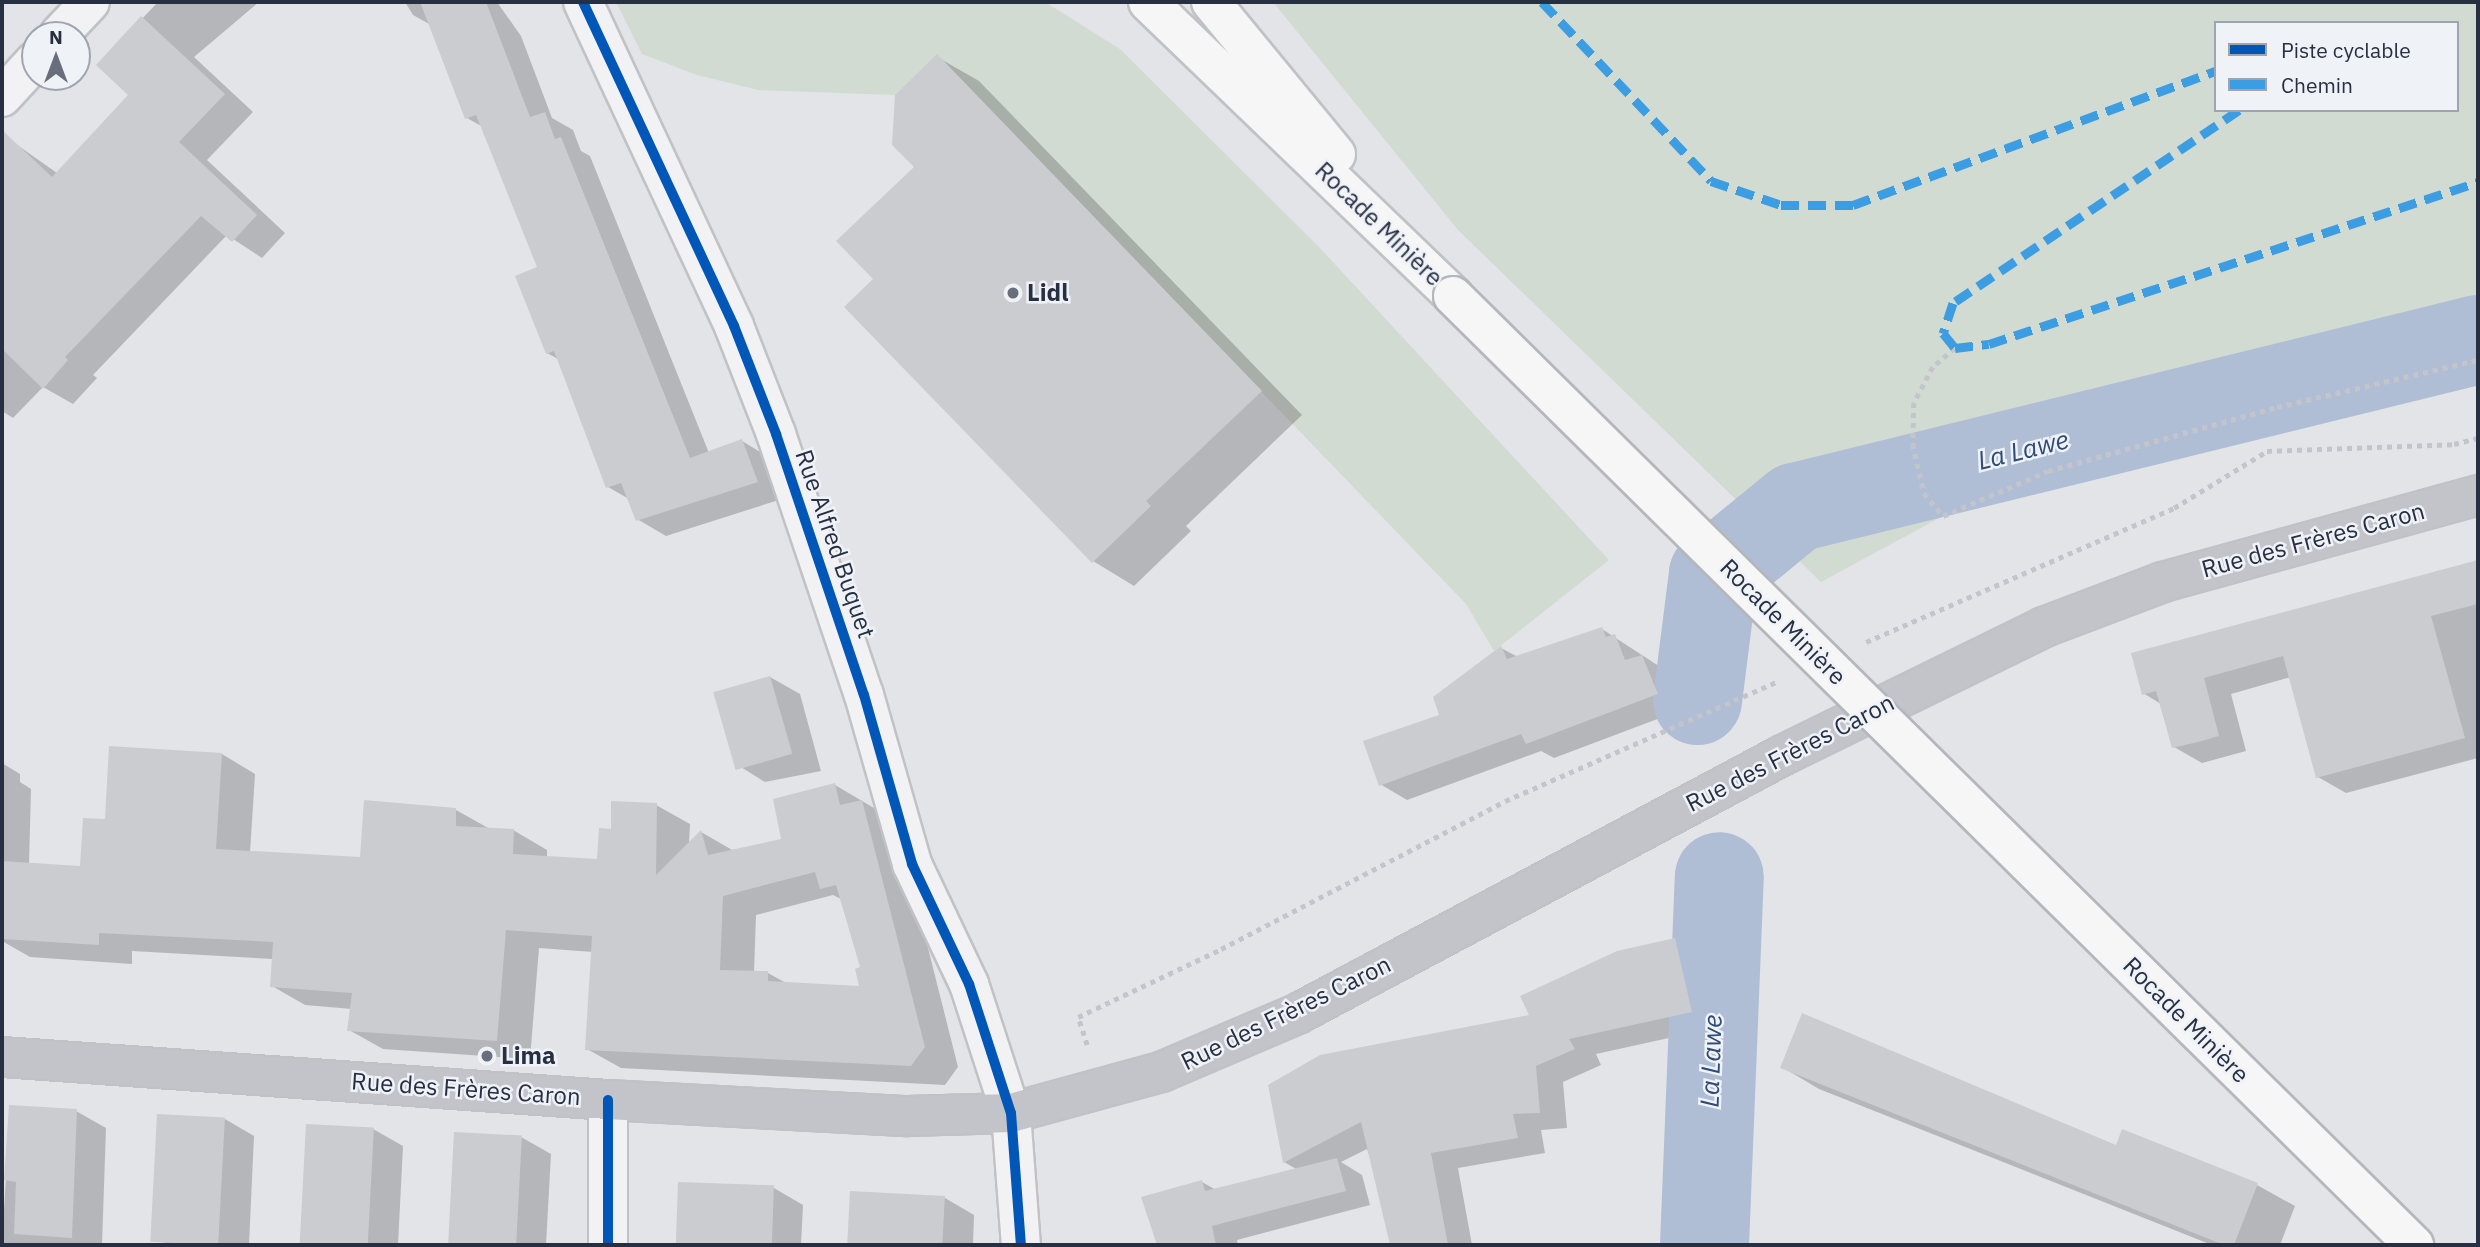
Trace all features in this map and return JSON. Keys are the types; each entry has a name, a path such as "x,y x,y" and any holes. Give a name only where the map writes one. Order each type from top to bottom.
{"highway":[{"name":"Rocade Minière","path":"1149,2 1453,296 2414,1245"},
{"path":"1211,2 1453,296"}],"main road":[{"name":"Rue des Frères Caron","path":"2,1057 608,1100 908,1116 1011,1113 1161,1072 1299,1013 1783,755 2043,628 2164,582 2478,495"}],"street":[{"path":"72,21 90,2"},
{"name":"Rue Alfred Buquet","path":"583,2 734,326 776,434 864,695 912,863 969,984 1011,1113 1021,1245"},
{"path":"2,97 21,76"},
{"path":"608,1100 608,1245"}],"path":[{"path":"1955,348 1933,367 1914,403 1913,444 1924,493 1942,516 2048,471 2277,407 2478,360"},
{"path":"1858,646 2174,508 2267,451 2454,444 2478,438"},
{"path":"1101,1088 1078,1017 1221,949 1506,801 1783,679"}],"shaded area":[{"path":"616,2 1045,2 1120,49 1319,247 1609,560 1494,651 1466,604 937,55 895,95 758,90 697,75 642,54"},
{"path":"1273,2 2478,2 2478,378 2141,449 1943,516 1821,582 1458,230"}],"building":[{"path":"420,2 486,2 530,117 545,112 555,139 561,137 690,458 742,439 758,482 636,521 621,483 606,488 554,351 546,354 515,276 537,267 476,115 465,119"},
{"path":"141,16 225,94 179,142 257,215 232,242 201,216 65,357 68,360 43,389 2,349 2,130 52,177 128,95 96,65"},
{"name":"Lidl","path":"937,54 1262,391 1146,501 1151,506 1092,563 844,307 873,279 836,241 914,167 892,145 895,95"},
{"path":"2478,560 2478,604 2431,616 2465,738 2316,778 2283,656 2204,678 2219,736 2198,742 2172,748 2156,691 2142,695 2131,653"},
{"path":"1602,627 1606,637 1615,634 1625,660 1642,655 1658,694 1526,744 1521,734 1379,786 1363,741 1439,715 1433,697 1501,646 1507,659"},
{"path":"770,676 792,754 736,770 713,692"},
{"path":"109,746 222,753 216,849 360,857 364,800 456,808 456,826 514,829 513,854 597,859 599,828 611,829 611,801 657,803 656,875 701,830 708,855 781,839 773,799 835,783 840,805 862,800 925,1047 911,1066 585,1050 592,936 506,930 497,1041 347,1031 352,993 270,987 273,942 99,933 99,945 2,939 2,861 80,866 83,818 105,819","holes":["815,872 820,889 836,885 860,967 855,969 859,986 768,981 768,971 720,970 723,896"]},
{"path":"1675,938 1692,1012 1569,1039 1575,1049 1536,1066 1540,1113 1513,1114 1518,1138 1431,1153 1448,1245 1390,1245 1361,1122 1283,1163 1268,1085 1320,1055 1529,1015 1520,996 1617,951"},
{"path":"1802,1013 2116,1145 2122,1129 2258,1183 2234,1245 2224,1245 1780,1068"},
{"path":"9,1105 77,1109 72,1238 14,1234 16,1182 4,1180"},
{"path":"157,1114 225,1118 218,1245 150,1242"},
{"path":"306,1124 374,1128 368,1245 300,1245"},
{"path":"454,1132 522,1136 516,1245 448,1245"},
{"path":"1337,1158 1346,1191 1212,1226 1216,1245 1157,1245 1141,1197 1202,1180 1205,1191"},
{"path":"678,1182 774,1185 772,1245 676,1245"},
{"path":"850,1191 945,1196 942,1245 847,1245"}],"waterway":[{"name":"La Lawe","path":"1697,700 1713,574 1795,507 2478,339"},
{"name":"La Lawe","path":"1704,1245 1719,876"}],"marked path":[{"path":"1542,2 1711,181 1781,205 1853,205 2214,72"},
{"path":"2236,112 1953,303 1943,333 1955,348 1989,344 2478,182"}],"cycle path":[{"path":"583,2 734,326 776,434 864,695 912,864 969,984 1011,1113 1021,1245"},
{"path":"608,1100 608,1245"}],"place":[{"name":"Lidl","path":"1013,293"},
{"name":"Lima","path":"487,1056"}]}
